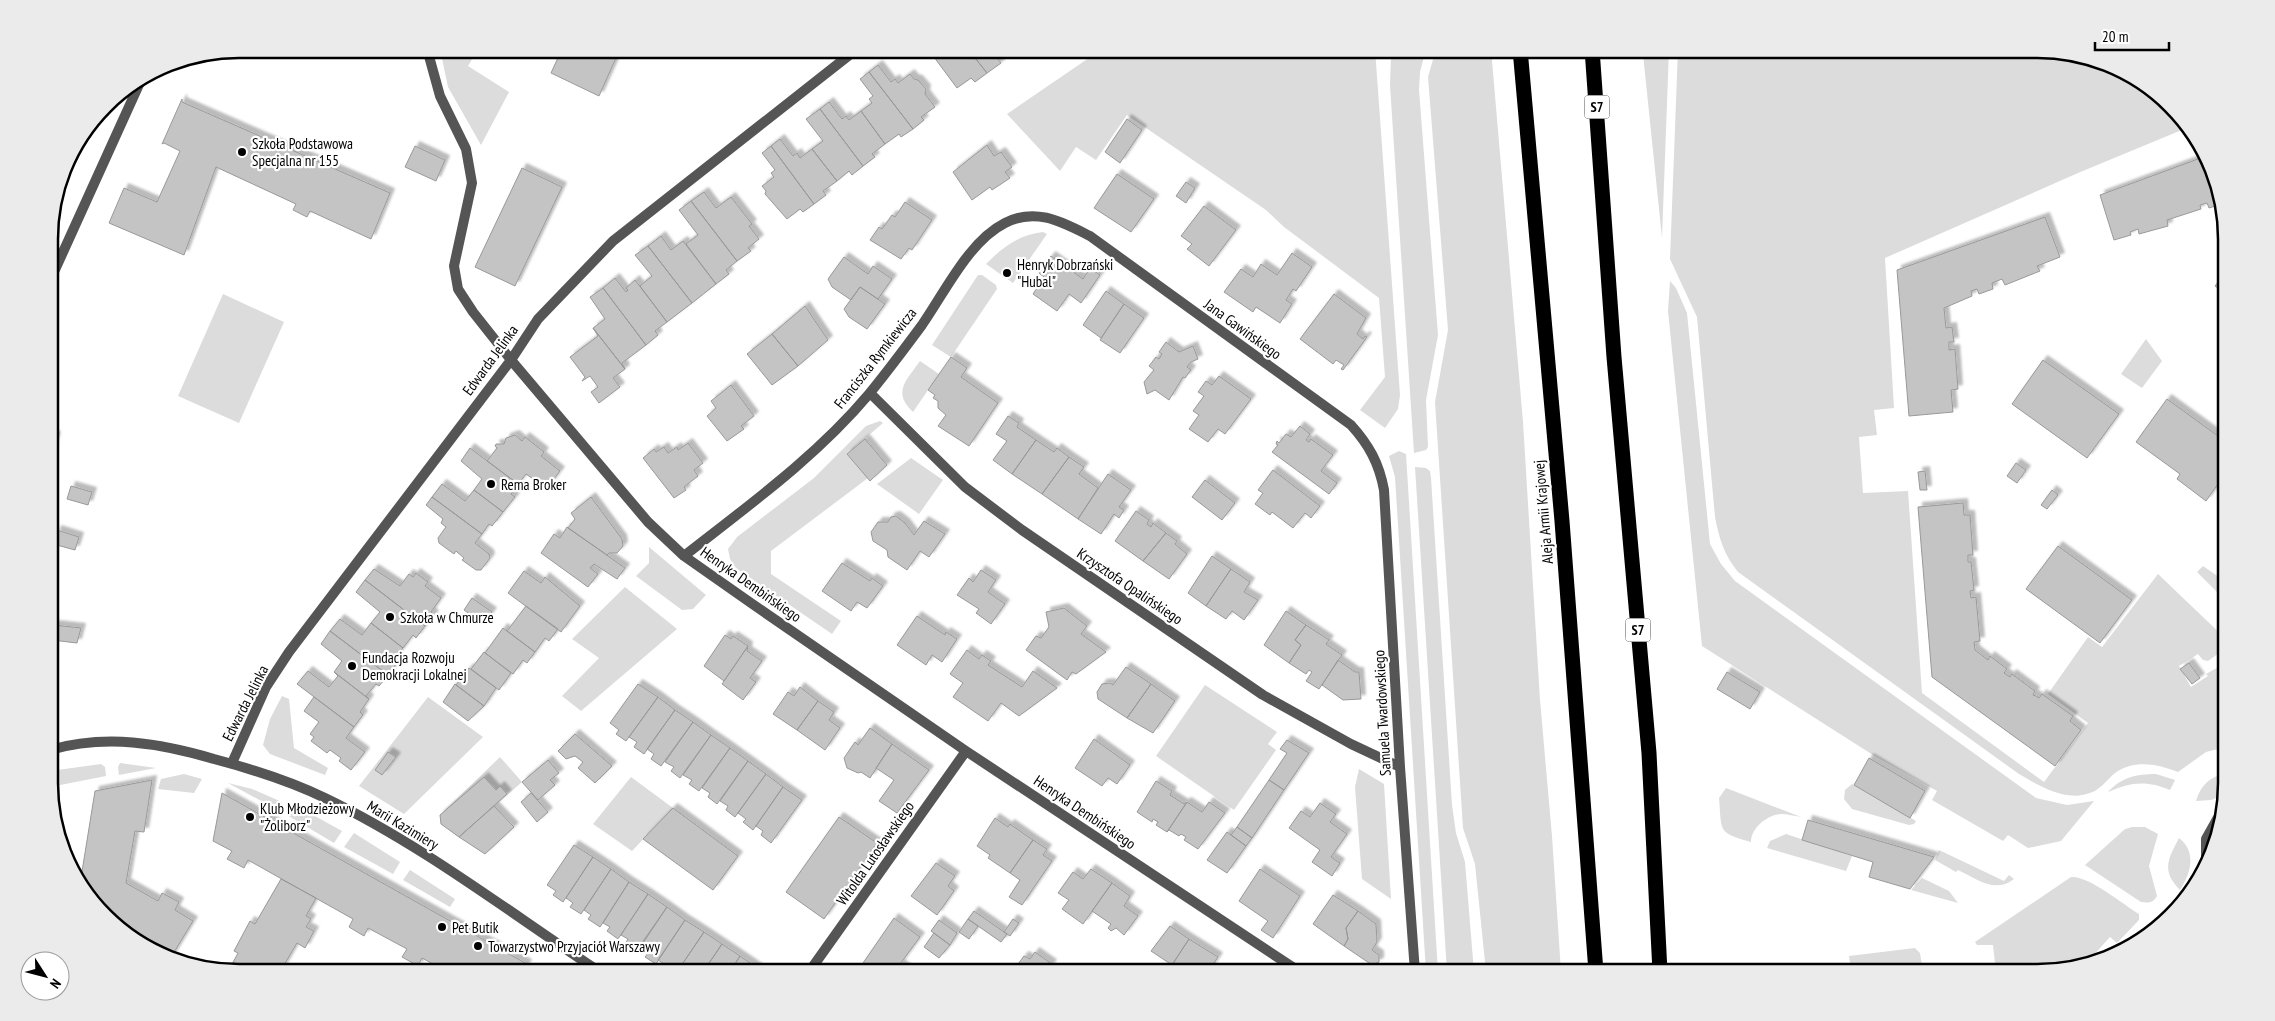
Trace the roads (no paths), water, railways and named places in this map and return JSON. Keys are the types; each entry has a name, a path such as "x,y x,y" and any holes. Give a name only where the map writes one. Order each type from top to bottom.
{"highway":[{"name":"Aleja Armii Krajowej","path":"1521,58 1562,521 1595,964"},
{"name":"S7","path":"1593,58 1614,357 1649,753 1660,964"}],"street":[{"name":"Henryka Dembińskiego","path":"429,58 440,96 466,149 472,183 454,266 458,289 473,312 512,360 648,522 684,556 966,751 1288,964"},
{"name":"Edwarda Jelinka","path":"232,763 266,687 289,652 512,360 538,319 613,241 846,58"},
{"path":"58,263 137,89"},
{"name":"Franciszka Rymkiewicza","path":"684,556 789,474 832,435 870,393 921,326 974,248 998,226 1025,216 1044,215 1090,236"},
{"name":"Jana Gawińskiego","path":"1090,236 1351,425 1372,453"},
{"name":"Krzysztofa Opalińskiego","path":"870,393 965,487 1022,530 1263,695 1351,744 1400,767"},
{"name":"Samuela Twardowskiego","path":"1372,453 1380,469 1384,490 1400,767 1414,964"},
{"name":"Marii Kazimiery","path":"58,748 89,742 126,741 156,744 232,763 277,778 325,798 375,824 588,964"},
{"name":"Witolda Lutosławskiego","path":"815,964 966,751"},
{"path":"2206,846 2206,839 2211,831"}],"place":[{"name":"Szkoła Podstawowa Specjalna nr 155","path":"242,152"},
{"name":"Henryk Dobrzański \"Hubal\"","path":"1007,273"},
{"name":"Rema Broker","path":"491,484"},
{"name":"Szkoła w Chmurze","path":"390,617"},
{"name":"Fundacja Rozwoju Demokracji Lokalnej","path":"352,666"},
{"name":"Klub Młodzieżowy \"Żoliborz\"","path":"250,817"},
{"name":"Pet Butik","path":"442,927"},
{"name":"Towarzystwo Przyjaciół Warszawy","path":"478,946"}]}
